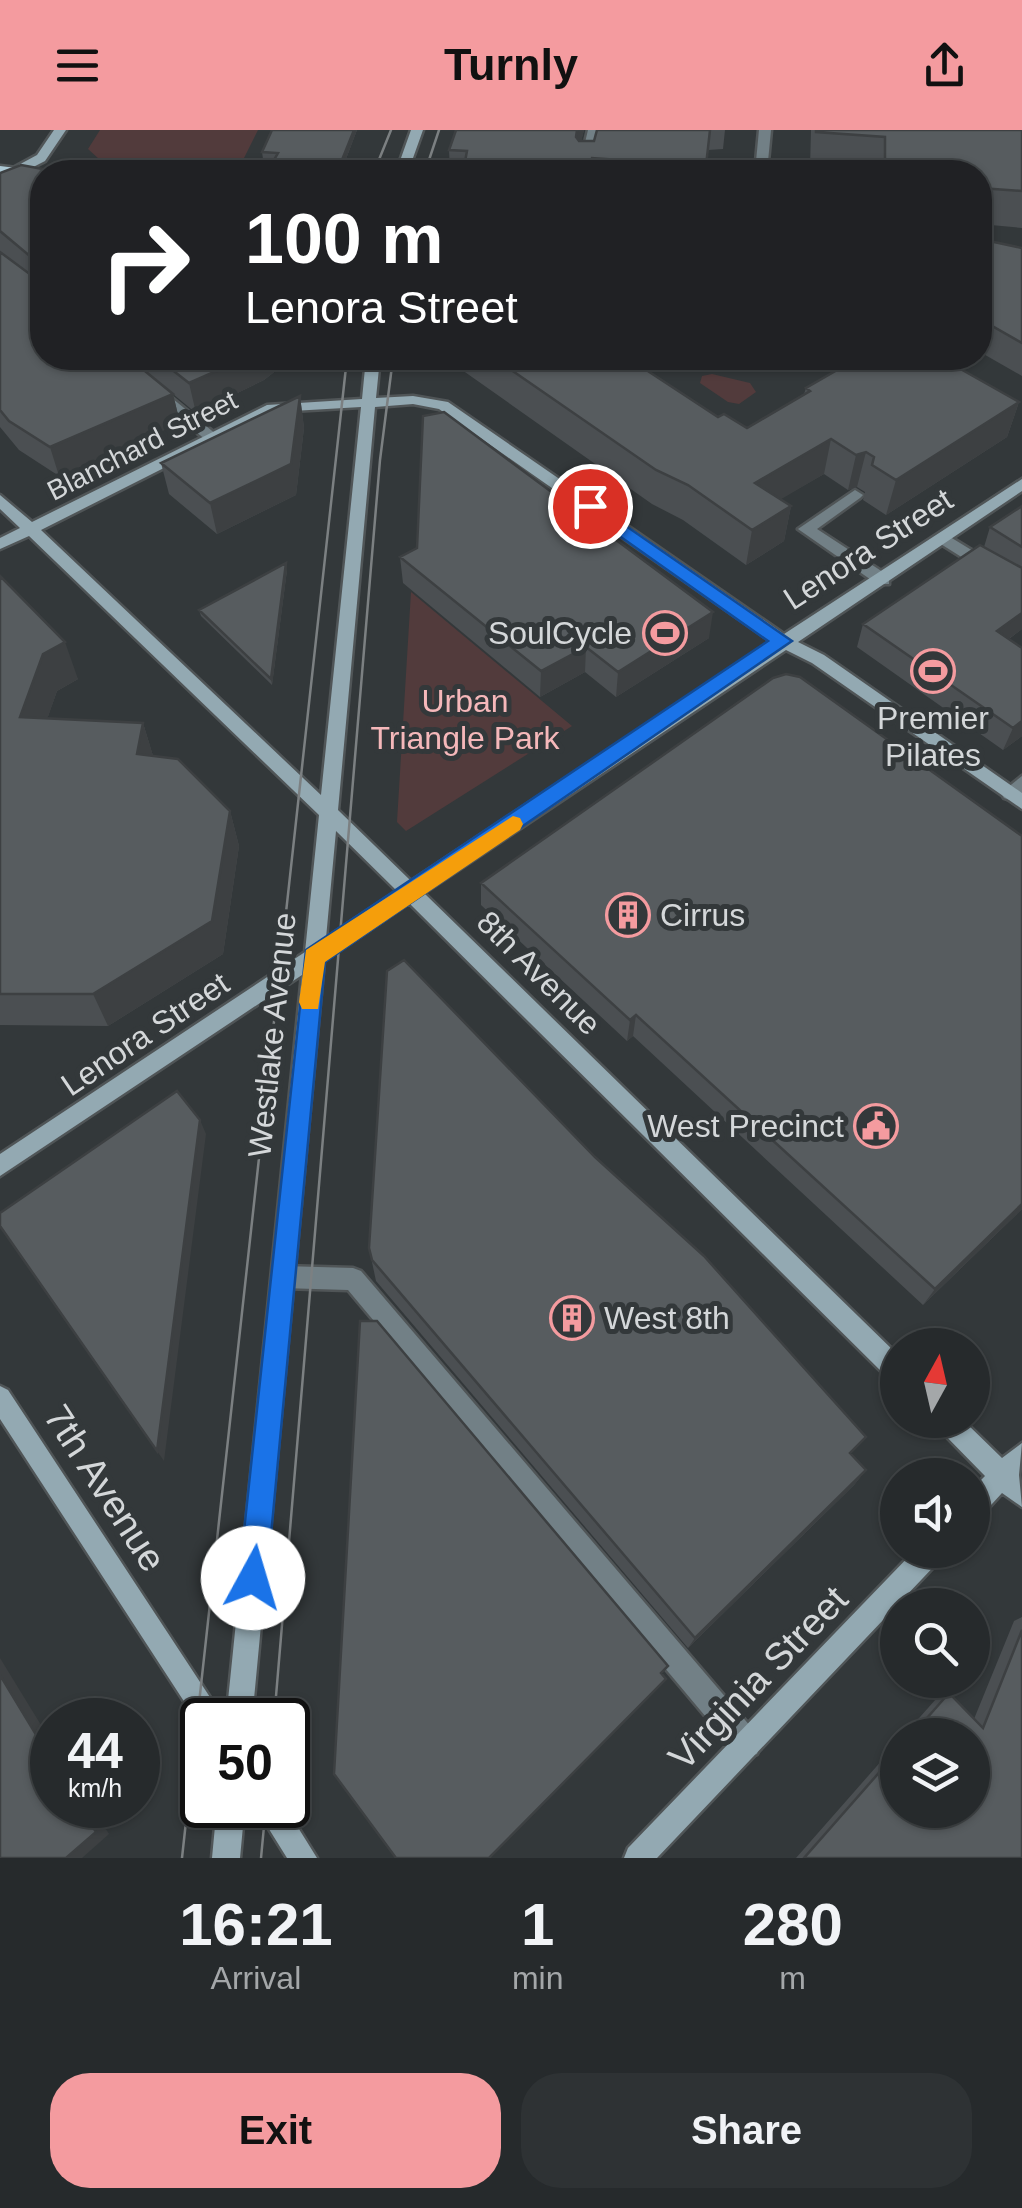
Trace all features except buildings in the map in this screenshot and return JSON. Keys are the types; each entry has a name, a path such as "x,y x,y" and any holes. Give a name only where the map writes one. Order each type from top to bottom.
{"main road":[{"path":"38,160 60,130"},
{"path":"406,160 417,130"},
{"path":"0,180 30,165"},
{"path":"0,170 30,173"},
{"name":"Westlake Avenue","path":"241,1698 372,370"},
{"name":"Blanchard Street","path":"0,544 272,408 370,400 414,400 443,406 782,641 818,659 1018,792"},
{"name":"Lenora Street","path":"0,1166 1022,484"},
{"name":"8th Avenue","path":"0,500 411,892 880,1354"},
{"name":"7th Avenue","path":"0,1398 198,1698"},
{"path":"964,1438 1022,1495"},
{"path":"990,1488 1022,1454"},
{"name":"Virginia Street","path":"638,1858 915,1568"},
{"path":"226,1858 229,1828"},
{"path":"284,1828 304,1858"}],"street":[{"path":"587,160 594,130"},
{"path":"762,160 765,130"},
{"path":"130,370 212,438"},
{"path":"855,495 806,530 882,580"},
{"path":"942,538 1022,588"},
{"path":"283,1277 353,1278 747,1744"}],"green space":[{"path":"100,130 258,130 243,160 112,160 99,159 88,149"},
{"path":"712,374 750,383 756,392 739,404 728,402 700,383 702,376"},
{"name":"Urban Triangle Park","path":"411,592 572,726 406,831 397,822"}],"tram line":[{"path":"379,160 391,130"},
{"path":"429,160 439,130"},
{"path":"182,1858 346,370"},
{"path":"276,1698 380,460 391,370"},
{"path":"261,1858 264,1828"}],"slow traffic":[{"path":"310,1002 314,957 513,824"}],"place":[{"name":"SoulCycle","path":"665,633"},
{"name":"Premier Pilates","path":"933,671"},
{"name":"Cirrus","path":"628,915"},
{"name":"West Precinct","path":"876,1126"},
{"name":"West 8th","path":"572,1318"}],"route":[{"path":"253,1578 314,957 782,641 590,506"}]}
